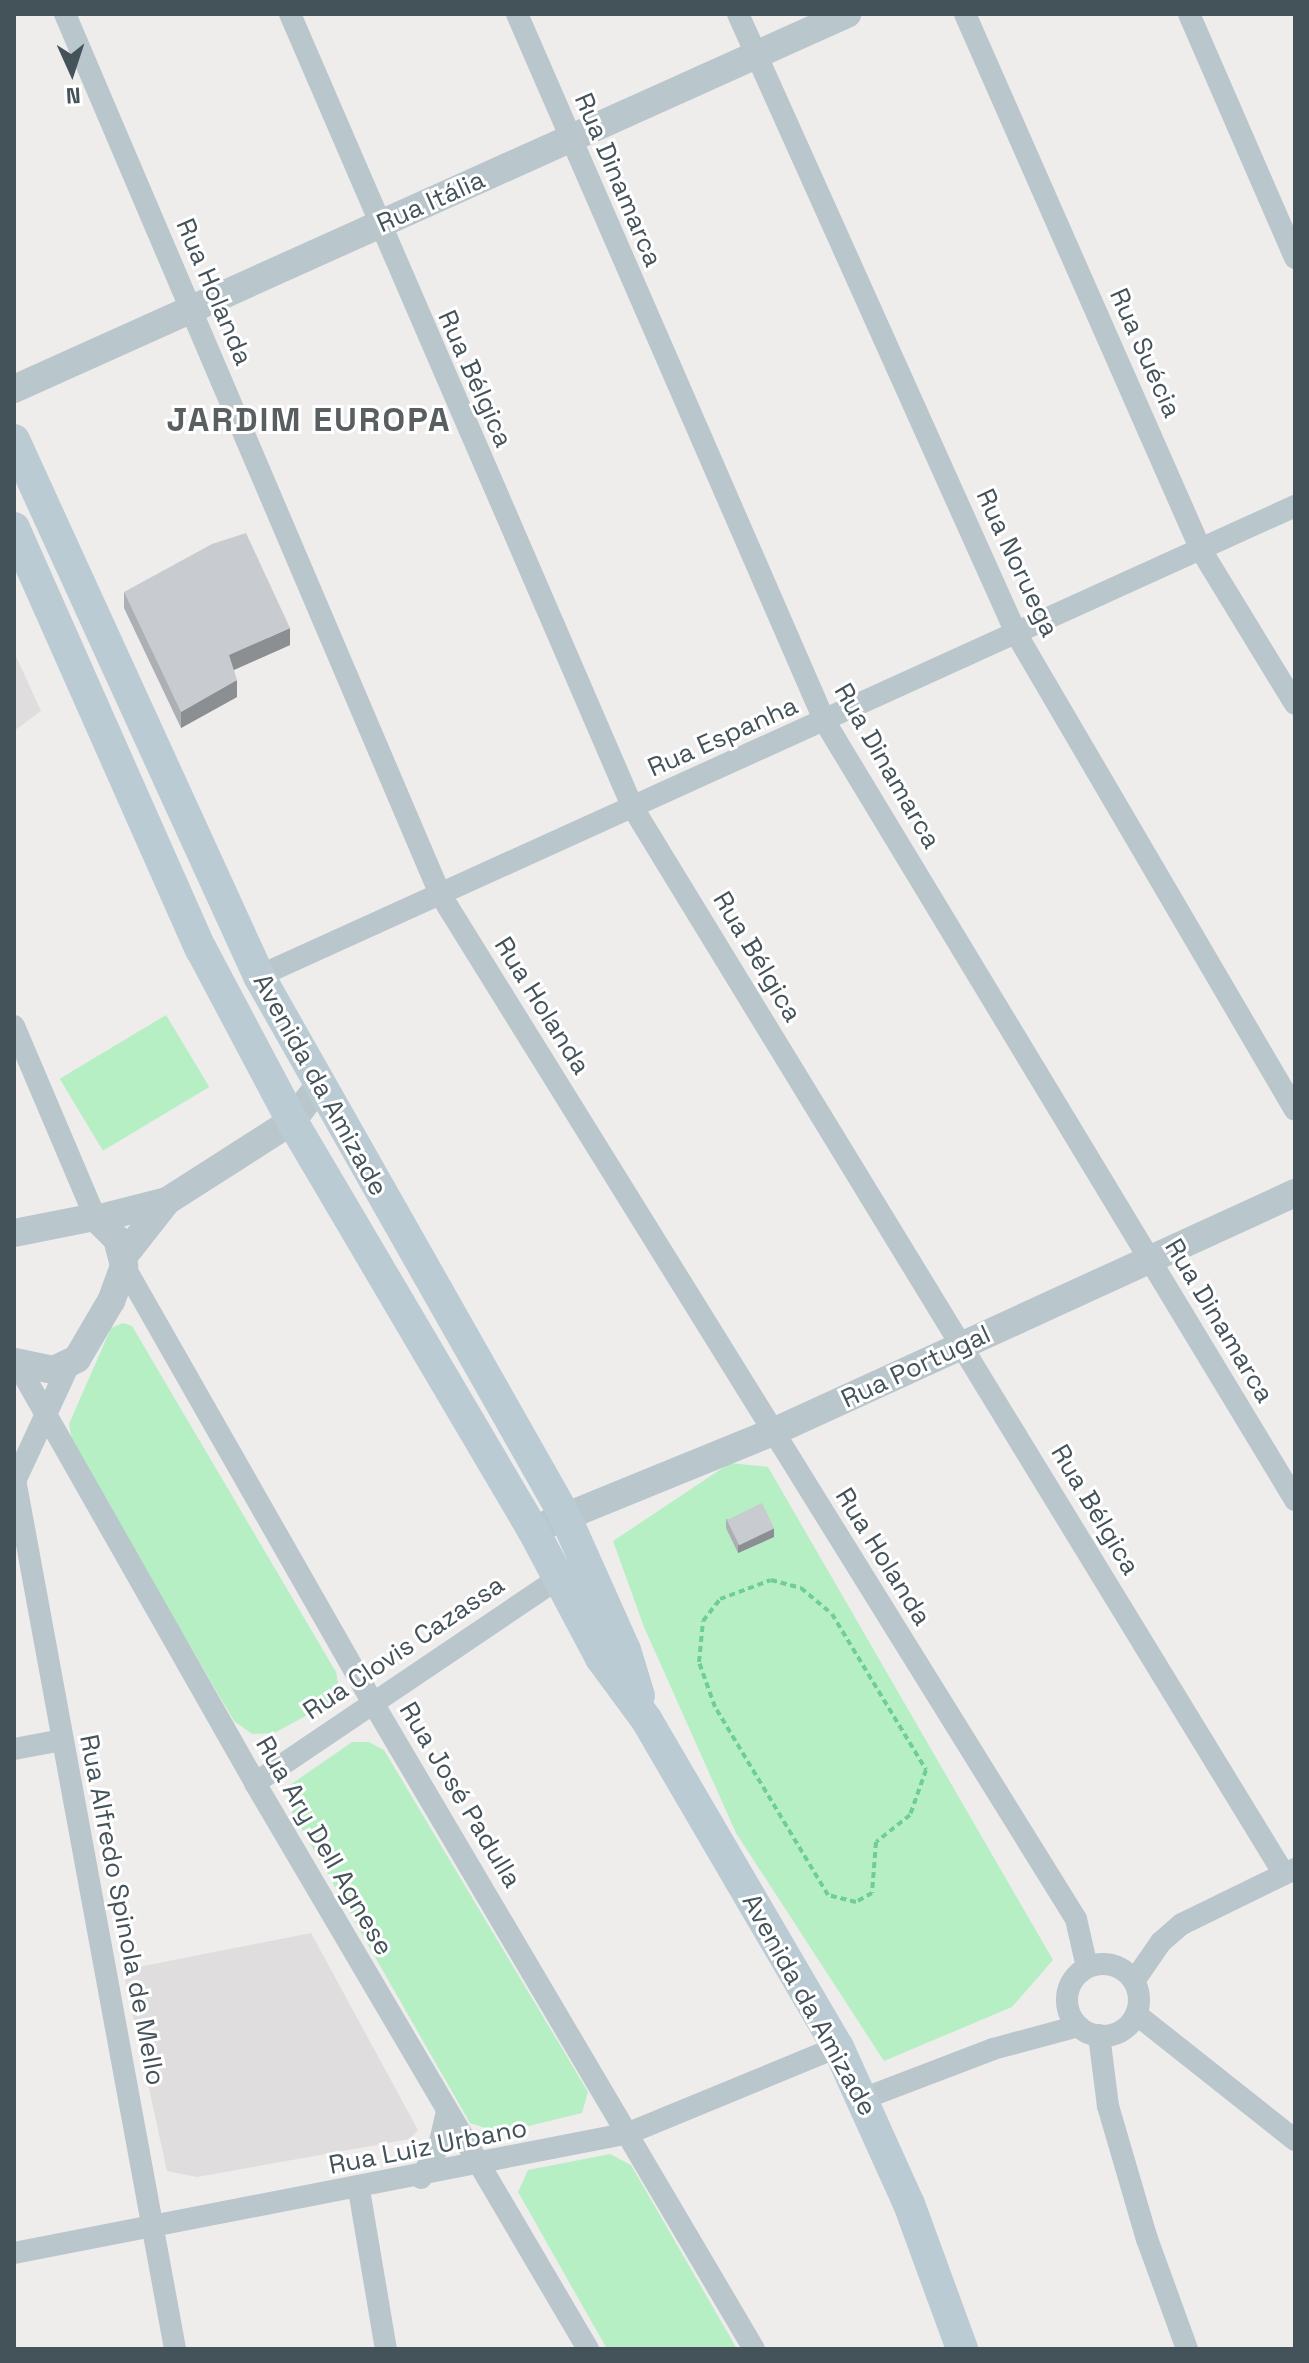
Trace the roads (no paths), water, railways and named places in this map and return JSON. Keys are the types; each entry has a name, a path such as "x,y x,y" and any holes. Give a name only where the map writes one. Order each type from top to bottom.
{"main road":[{"name":"Avenida da Amizade","path":"14,440 259,976 318,1087 565,1516 625,1650 646,1719"},
{"name":"Avenida da Amizade","path":"14,528 23,572 201,949 292,1121 533,1530 601,1658 646,1719 865,2098 962,2349"},
{"path":"201,949 234,981 259,976"}],"street":[{"name":"Rua Holanda","path":"65,14 440,894 1076,1919 1087,1967"},
{"name":"Rua Bélgica","path":"290,14 378,227 633,808 962,1346 1290,1872"},
{"name":"Rua Dinamarca","path":"517,14 825,722 1295,1500"},
{"name":"Rua Noruega","path":"738,14 1017,635 1295,1110"},
{"name":"Rua Itália","path":"14,389 847,14"},
{"name":"Rua Suécia","path":"965,14 1201,550 1295,704"},
{"path":"1189,14 1295,258"},
{"name":"Rua Espanha","path":"259,976 1017,635 1295,506"},
{"path":"14,1026 98,1218 117,1239 124,1261"},
{"path":"14,1233 98,1218 167,1201 292,1121 318,1087"},
{"name":"Rua Portugal","path":"533,1530 773,1432 1295,1193"},
{"path":"16,1364 68,1367 89,1345 124,1261 167,1201"},
{"name":"Rua José Padulla","path":"124,1261 373,1703 754,2349"},
{"name":"Rua Ary Dell Agnese","path":"16,1364 44,1419 255,1783 588,2349"},
{"name":"Rua Alfredo Spinola de Mello","path":"68,1367 15,1477 175,2349"},
{"name":"Rua Clovis Cazassa","path":"255,1783 586,1561"},
{"path":"14,1749 62,1740"},
{"path":"1134,1981 1118,1967 1087,1967 1068,1987 1070,2015 1078,2026 1099,2035 1121,2031 1136,2014 1134,1981 1161,1942 1182,1924 1290,1872"},
{"path":"1136,2014 1295,2140"},
{"path":"865,2098 993,2049 1078,2026"},
{"path":"1099,2035 1108,2106 1147,2239 1187,2349"},
{"name":"Rua Luiz Urbano","path":"14,2253 421,2178 629,2133 838,2047"},
{"path":"421,2178 439,2146 447,2111"},
{"path":"359,2190 386,2349"}],"district":[{"name":"JARDIM EUROPA","path":"309,420"}]}
